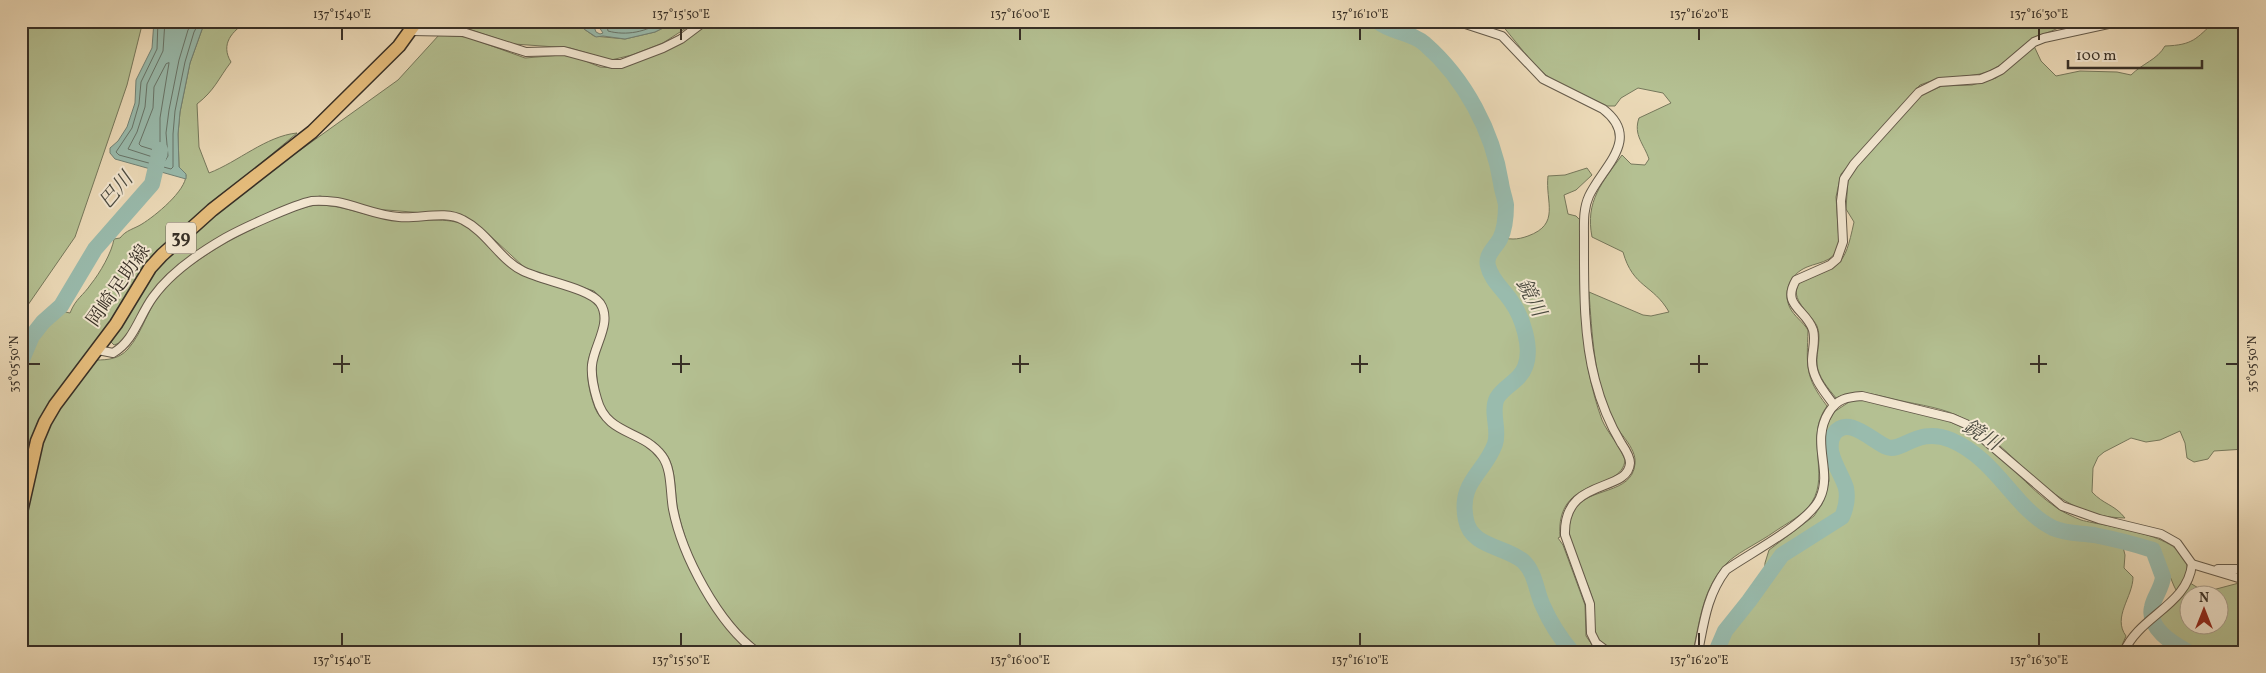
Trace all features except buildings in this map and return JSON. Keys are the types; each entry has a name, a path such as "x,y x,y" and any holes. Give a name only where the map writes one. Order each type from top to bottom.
{"main road":[{"name":"岡崎足助線","path":"21,512 37,441 45,422 55,405 98,350 150,268 212,210 312,132 415,26"}],"street":[{"path":"415,26 463,32 512,49 536,53 564,51 612,64 621,64 681,39 705,21"},
{"path":"1456,21 1502,36 1543,79 1604,109 1611,115 1620,134 1620,149 1597,183 1586,207 1584,274 1587,330 1594,378 1607,419 1626,451 1630,463 1628,471 1622,478 1581,495 1573,502 1565,526 1565,535 1590,604 1591,634 1596,643 1608,652"},
{"path":"1834,405 1820,387 1813,371 1812,329 1793,303 1791,294 1796,280 1830,265 1842,251 1842,189 1844,179 1854,164 1911,98 1930,85 1948,80 1981,79 2001,70 2034,42 2044,38 2122,21"},
{"path":"98,350 114,354 123,348 153,297 170,277 186,265 226,238 309,202 320,200 340,203 377,214 399,217 450,215 461,218 520,269 559,285 585,291 600,303 604,309 604,324 592,363 600,409 609,422 649,444 662,456 667,466 676,522 703,588 732,628 757,652"},
{"path":"1698,652 1708,601 1718,580 1726,570 1810,513 1820,498 1824,480 1820,432 1825,419 1834,405 1850,396 1862,396 1952,418 1976,431 2062,506 2084,515 2161,534 2176,543 2192,564 2245,580"},
{"path":"2192,564 2215,569 2245,569"},
{"path":"2124,652 2134,633 2182,591 2191,572 2192,564"}],"green space":[{"path":"21,21 143,21 127,85 75,237 21,315"},
{"path":"205,21 248,21 229,38 227,49 231,62 212,89 197,104 199,147 209,173 274,139 297,133 209,207 111,323 57,394 21,490 22,372 33,347 46,327 61,311 70,313 77,300 102,268 114,239 120,238 127,231 142,224 169,203 185,181 186,175 179,167 178,134 180,112 190,63"},
{"path":"425,21 512,21 524,24 541,21 585,24 584,29 594,36 625,39 655,32 677,21 697,21 663,43 632,55 611,60 570,48 514,44 462,27 426,27"},
{"path":"711,21 1373,21 1390,31 1423,45 1460,86 1493,155 1503,199 1504,213 1498,236 1509,239 1520,238 1538,231 1545,225 1549,211 1548,176 1565,175 1587,168 1592,175 1576,190 1564,195 1568,214 1576,216 1580,220 1580,296 1585,346 1594,396 1602,420 1625,460 1621,470 1613,477 1590,487 1568,503 1561,517 1560,537 1558,538 1563,545 1585,605 1586,636 1597,652 763,652 748,639 721,607 699,570 683,531 678,511 672,465 669,458 657,444 611,417 600,397 596,363 608,317 603,300 594,291 525,268 484,230 462,216 374,209 320,196 300,201 223,235 166,275 153,292 122,342 114,345 111,342 152,274 162,263 214,216 296,148 299,151 398,80 439,35 467,37 525,58 562,55 578,58 600,67 615,68 630,65 682,43"},
{"path":"1496,21 2067,21 2056,29 2034,38 2002,64 1988,72 1943,79 1920,85 1841,174 1836,197 1839,242 1837,249 1829,259 1807,267 1796,274 1787,290 1790,308 1808,330 1808,370 1814,387 1827,406 1820,418 1817,430 1819,479 1817,491 1809,507 1800,515 1734,557 1720,570 1713,581 1704,604 1693,652 1633,652 1603,645 1596,637 1592,597 1573,550 1569,531 1572,514 1581,502 1626,481 1632,474 1635,464 1633,452 1611,418 1605,403 1597,372 1589,292 1643,315 1651,316 1669,312 1663,303 1632,273 1623,252 1592,237 1590,224 1593,203 1602,184 1622,155 1631,164 1645,165 1649,159 1638,134 1639,118 1671,103 1663,93 1638,88 1621,98 1615,106 1607,106 1551,79 1536,67 1502,25"},
{"path":"2215,21 2245,21 2245,449 2214,451 2208,459 2194,462 2187,458 2185,443 2180,431 2160,440 2146,442 2131,438 2104,452 2098,457 2093,468 2092,492 2125,518 2099,515 2076,507 2056,495 2003,448 1957,415 1932,407 1867,393 1852,393 1836,398 1819,373 1817,364 1819,340 1817,326 1798,300 1797,289 1799,283 1832,268 1843,257 1854,222 1846,209 1848,179 1859,163 1921,95 1942,86 1972,85 1996,78 2034,46 2041,61 2056,76 2080,71 2117,72 2131,75 2158,55 2165,46 2182,44 2193,40"},
{"path":"315,205 326,205 388,219 443,220 460,223 468,226 516,270 535,280 585,296 597,306 601,320 600,327 589,356 588,368 589,386 595,408 608,425 646,446 661,461 665,471 669,504 675,527 690,567 723,624 751,652 21,652 21,539 43,439 55,416 96,360 113,358 121,355 128,349 163,290 192,264 256,227 278,217"},
{"path":"1852,400 1863,400 1921,413 1963,428 1986,443 2046,500 2063,512 2081,520 2145,534 2162,540 2176,548 2185,558 2187,571 2184,582 2176,590 2159,550 2155,546 2096,533 2090,537 2123,547 2125,555 2124,568 2133,577 2122,614 2122,629 2126,636 2119,652 1704,652 1728,634 1764,585 1765,563 1769,550 1814,516 1822,504 1829,481 1826,427 1834,412"},
{"path":"2239,583 2245,584 2245,652 2192,652 2164,629 2159,617 2178,599 2178,636 2228,636 2228,586"}],"water":[{"path":"154,21 205,21 190,63 180,112 178,134 179,167 186,174 186,179 115,159 110,153 110,148 118,141 127,127 135,103 136,80 152,48"},
{"path":"567,21 592,21 596,32 600,34 603,33 599,27 602,21 677,21 655,32 625,39 596,37 584,29 585,24"}],"waterway":[{"name":"鏡川","path":"1377,21 1389,28 1420,40 1453,73 1475,107 1484,126 1497,164 1506,202 1505,223 1500,239 1489,255 1487,262 1492,276 1519,315 1525,332 1528,351 1523,372 1497,398 1494,409 1495,444 1469,487 1464,507 1469,529 1474,536 1481,541 1516,556 1531,571 1549,618 1572,652"},
{"name":"巴川","path":"21,362 32,336 43,322 61,306 95,249 152,184 160,150"},
{"name":"鏡川","path":"1716,652 1725,631 1782,555 1842,517 1846,503 1846,488 1834,462 1831,441 1834,434 1846,427 1861,431 1881,444 1893,448 1912,440 1929,436 1951,440 1981,460 2027,509 2039,520 2053,528 2109,538 2153,550 2163,577 2152,607 2151,615 2153,622 2162,634 2188,652"}]}
